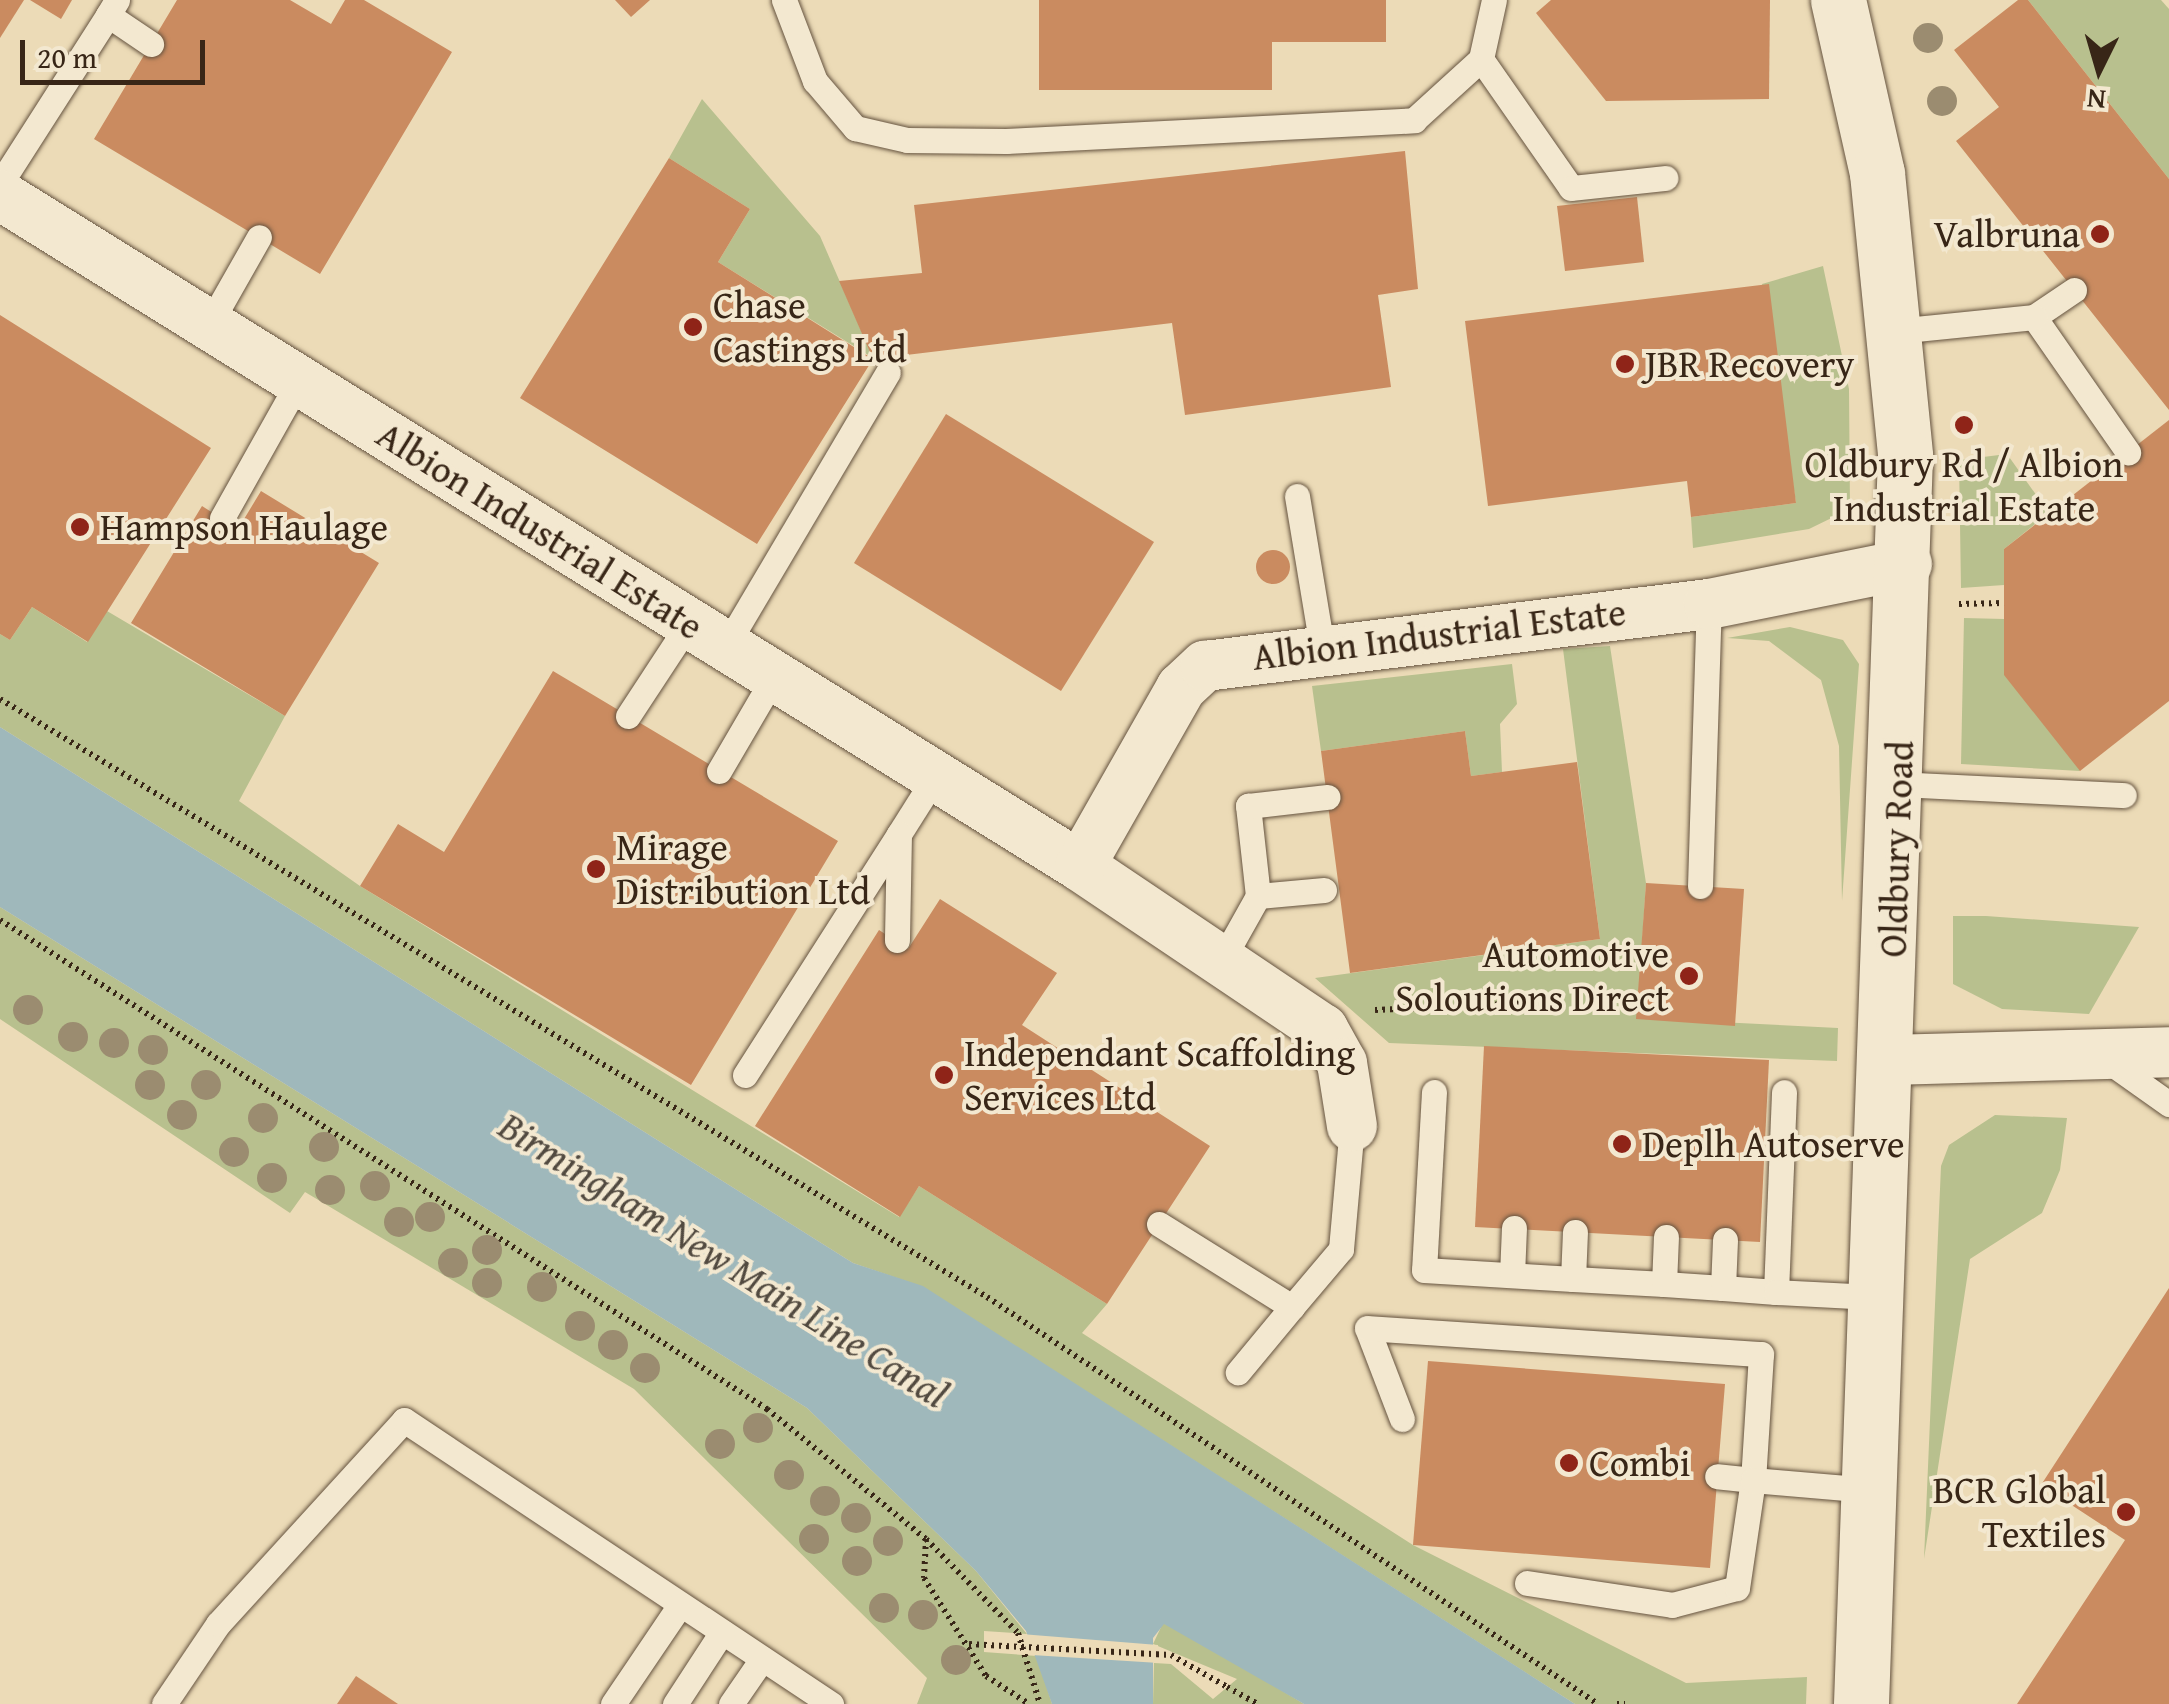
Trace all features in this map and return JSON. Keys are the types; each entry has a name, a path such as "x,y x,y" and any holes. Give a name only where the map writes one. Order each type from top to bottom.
{"main road":[{"name":"Oldbury Road","path":"1838,0 1877,173 1896,331 1907,564 1861,1704"}],"street":[{"name":"Albion Industrial Estate","path":"0,195 1080,866 1323,1030"},
{"name":"Albion Industrial Estate","path":"1080,866 1182,688 1237,656 1710,604 1907,564"},
{"path":"1323,1030 1342,1063 1352,1126"},
{"path":"1889,1060 2094,1051 2169,1052"}],"lane":[{"path":"784,0 815,81 854,128 907,140 1414,120 1481,58 1494,0"},
{"path":"0,184 112,8 151,44"},
{"path":"1481,58 1571,188 1665,178"},
{"path":"209,325 259,238"},
{"path":"1896,331 2034,317 2074,290"},
{"path":"2034,317 2128,452"},
{"path":"628,716 708,634 888,372"},
{"path":"222,518 299,381"},
{"path":"1297,496 1322,647"},
{"path":"1700,886 1710,604"},
{"path":"719,770 774,677"},
{"path":"745,1075 936,777"},
{"path":"1897,784 2124,795"},
{"path":"1221,962 1258,896 1248,806 1327,797"},
{"path":"896,940 899,834"},
{"path":"1258,896 1324,890"},
{"path":"2094,1051 2169,1104"},
{"path":"1434,1092 1424,1270 1876,1297"},
{"path":"1776,1292 1784,1092"},
{"path":"1238,1372 1341,1248 1352,1126"},
{"path":"1158,1224 1292,1308"},
{"path":"1512,1275 1514,1228"},
{"path":"1572,1279 1575,1232"},
{"path":"1664,1284 1666,1236"},
{"path":"1723,1288 1725,1240"},
{"path":"1402,1418 1367,1328 1761,1354 1753,1480 1737,1588 1672,1605 1527,1583"},
{"path":"164,1704 218,1624 404,1420 831,1704"},
{"path":"1717,1476 1869,1490"},
{"path":"613,1704 680,1605"},
{"path":"674,1704 722,1632"},
{"path":"731,1704 762,1658"}],"path":[{"path":"1953,604 2004,604"},
{"path":"0,698 987,1297 1598,1704"},
{"path":"0,920 767,1408 926,1540 1018,1634 1040,1704"},
{"path":"1323,1030 1374,1010 1552,1002"},
{"path":"926,1540 924,1578 986,1676 1029,1704"},
{"path":"969,1644 1171,1655 1258,1704"},
{"path":"1616,1704 1624,1704"}],"green space":[{"path":"2028,0 2161,0 2169,9 2169,179"},
{"path":"702,99 820,236 873,358 718,262 750,209 669,158"},
{"path":"1823,266 1849,389 1850,509 1809,529 1693,548 1691,517 1796,503 1762,284"},
{"path":"2007,454 2049,513 2004,549 2004,585 1961,588 1959,460"},
{"path":"32,607 87,642 107,611 285,716 239,801 360,886 899,1217 919,1186 1107,1304 1082,1333 1413,1545 1686,1683 1807,1677 1806,1704 1575,1704 923,1287 853,1263 0,727 0,634 10,640"},
{"path":"1964,618 2004,619 2080,771 1961,764"},
{"path":"1790,627 1843,640 1859,664 1842,901 1839,746 1821,680 1769,641 1727,638"},
{"path":"1610,646 1646,883 1637,1018 1838,1028 1837,1061 1389,1043 1315,978 1600,939 1563,649"},
{"path":"1512,664 1517,704 1500,724 1502,772 1471,776 1465,731 1321,751 1312,686"},
{"path":"0,907 807,1408 976,1571 1027,1634 984,1631 984,1652 1037,1656 1052,1704 917,1704 927,1678 634,1389 305,1192 290,1213 0,1019"},
{"path":"1953,916 2139,927 2089,1014 2002,1009 1953,984"},
{"path":"1995,1115 2067,1118 2060,1170 2042,1213 1970,1259 1924,1559 1941,1166 1949,1145"},
{"path":"1163,1623 1304,1704 1153,1704 1154,1663 1171,1664 1213,1699 1237,1679 1153,1644"}],"water":[{"name":"Birmingham New Main Line Canal","path":"0,727 853,1263 923,1286 1575,1704 1304,1704 1164,1624 1153,1638 1153,1704 1052,1704 1026,1631 976,1571 807,1408 0,907"}],"pier":[{"path":"1021,1634 1158,1645 1159,1663 1032,1655"}],"building":[{"path":"0,0 24,0 0,38"},
{"path":"30,0 72,0 61,19"},
{"path":"177,0 290,0 331,24 345,0 364,0 452,52 320,274 94,139"},
{"path":"615,0 650,0 631,17"},
{"path":"1039,0 1386,0 1386,42 1272,42 1272,90 1039,90"},
{"path":"1551,0 1770,0 1769,99 1606,101 1536,13"},
{"name":"Valbruna","path":"2018,0 2028,0 2169,179 2169,410 1956,141 1999,107 1954,50"},
{"path":"1405,151 1418,289 1378,295 1391,387 1185,415 1172,323 873,359 839,281 922,273 914,205"},
{"name":"Chase Castings Ltd","path":"669,158 750,209 718,262 873,359 757,544 520,398"},
{"path":"1637,197 1644,262 1565,271 1557,206"},
{"name":"JBR Recovery","path":"1769,284 1796,503 1691,517 1687,481 1488,506 1465,321"},
{"name":"Hampson Haulage","path":"0,315 211,448 88,642 32,607 10,640 0,634"},
{"path":"946,414 1154,542 1061,691 854,563"},
{"path":"2169,420 2169,701 2080,771 2004,675 2004,549"},
{"path":"261,491 379,563 285,716 131,623 202,506 238,529"},
{"path":"1273,550 1285,555 1290,567 1285,579 1273,584 1261,579 1256,567 1261,555"},
{"name":"Mirage Distribution Ltd","path":"553,671 838,841 691,1085 360,886 398,824 444,852"},
{"path":"1465,731 1471,776 1577,762 1600,939 1350,973 1321,751"},
{"name":"Automotive Soloutions Direct","path":"1646,883 1744,889 1735,1026 1636,1019"},
{"name":"Independant Scaffolding Services Ltd","path":"940,899 1057,973 1022,1025 1210,1146 1107,1304 919,1186 900,1217 755,1126 879,930 908,949"},
{"name":"Deplh Autoserve","path":"1484,1046 1769,1060 1760,1242 1475,1227"},
{"name":"BCR Global Textiles","path":"2169,1288 2169,1704 2017,1704 2125,1540 2041,1485"},
{"name":"Combi","path":"1428,1361 1725,1384 1710,1568 1413,1545"},
{"path":"356,1676 398,1704 337,1704"}],"place":[{"name":"Valbruna","path":"2100,234"},
{"name":"Chase Castings Ltd","path":"693,327"},
{"name":"JBR Recovery","path":"1625,364"},
{"name":"Oldbury Rd / Albion Industrial Estate","path":"1964,425"},
{"name":"Hampson Haulage","path":"80,527"},
{"name":"Mirage Distribution Ltd","path":"596,869"},
{"name":"Automotive Soloutions Direct","path":"1689,976"},
{"name":"Independant Scaffolding Services Ltd","path":"944,1075"},
{"name":"Deplh Autoserve","path":"1622,1144"},
{"name":"Combi","path":"1569,1463"},
{"name":"BCR Global Textiles","path":"2126,1512"}]}
